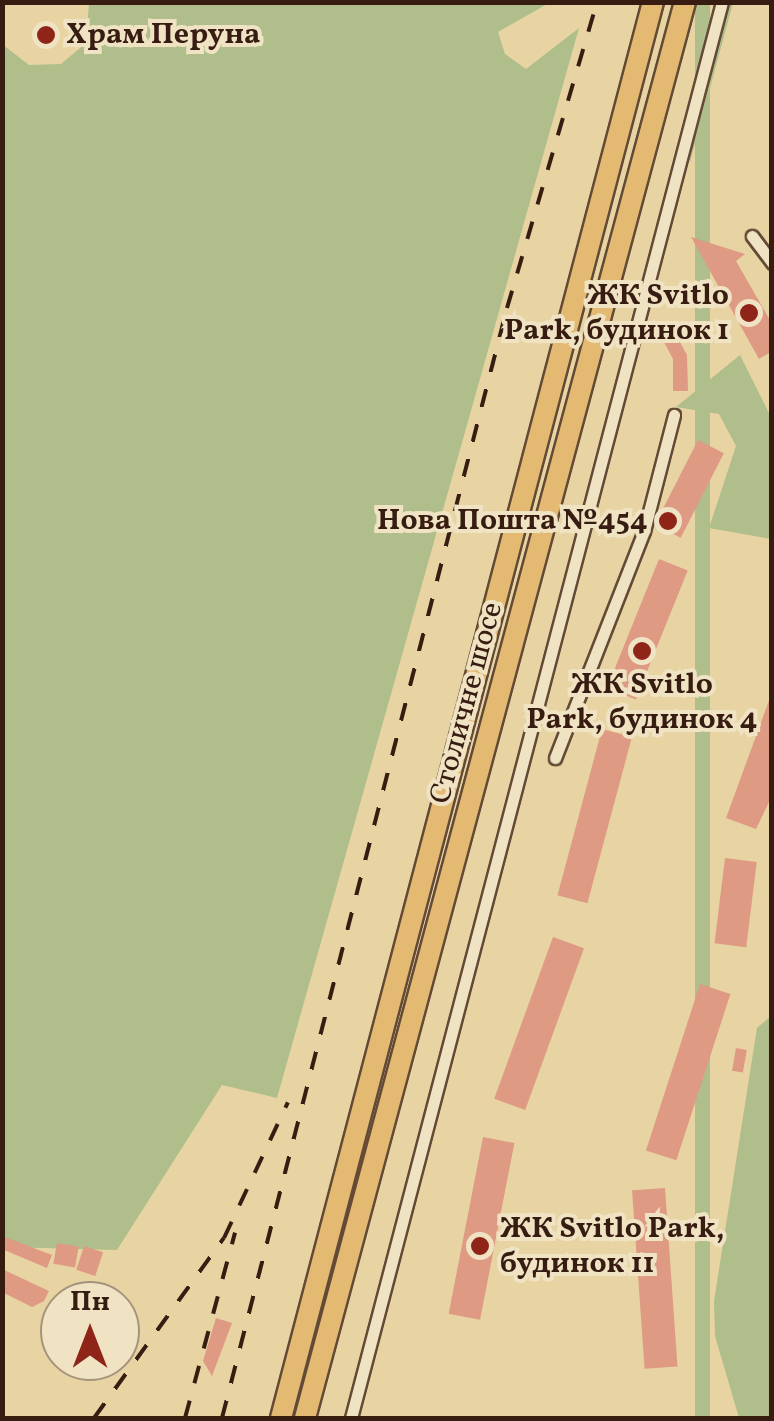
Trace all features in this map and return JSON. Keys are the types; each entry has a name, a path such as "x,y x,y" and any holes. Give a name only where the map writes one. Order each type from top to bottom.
{"highway":[{"name":"Столичне шосе","path":"280,1418 653,2"},
{"name":"Столичне шосе","path":"305,1418 685,2"}],"street":[{"path":"351,1418 722,2"},
{"path":"752,236 772,263"},
{"path":"555,758 644,532 674,415"}],"green space":[{"path":"89,3 549,3 498,32 505,54 526,69 579,28 277,1098 222,1085 117,1250 3,1247 2,44 29,65 61,64 86,43"},
{"path":"695,3 710,3 710,1418 695,1418"},
{"path":"727,3 733,3 690,162 687,154"},
{"path":"740,355 771,417 771,539 709,528 736,446 719,414 676,407"},
{"path":"771,1016 771,1418 739,1418 715,1336 714,1301 757,1028"}],"building":[{"name":"ЖК Svitlo Park, будинок 1","path":"691,237 745,254 736,261 771,322 771,352 759,359"},
{"path":"670,324 687,355 688,391 673,391 673,359 658,331"},
{"path":"698,440 724,453 681,538 655,525"},
{"name":"ЖК Svitlo Park, будинок 4","path":"659,559 688,571 636,699 607,688"},
{"path":"771,695 771,798 756,829 726,818"},
{"path":"602,729 632,737 587,903 557,895"},
{"path":"725,858 757,862 746,947 715,943"},
{"path":"553,937 584,948 525,1110 494,1099"},
{"path":"700,984 730,994 676,1160 646,1150"},
{"path":"736,1048 747,1050 743,1073 732,1071"},
{"name":"ЖК Svitlo Park, будинок 11","path":"483,1137 514,1143 480,1320 449,1314"},
{"path":"665,1188 677,1367 645,1369 632,1190"},
{"path":"2,1236 52,1255 47,1268 2,1249"},
{"path":"57,1243 79,1247 75,1268 53,1264"},
{"path":"84,1246 103,1252 95,1276 76,1270"},
{"path":"2,1269 40,1287 40,1303 32,1307 2,1292"},
{"path":"216,1318 232,1323 212,1376 203,1361"}],"railway":[{"path":"222,1418 507,308 597,2"},
{"path":"94,1418 224,1238 288,1102"},
{"path":"185,1418 235,1233"}],"place":[{"name":"Храм Перуна","path":"46,35"},
{"name":"ЖК Svitlo Park, будинок 1","path":"749,313"},
{"name":"Нова Пошта №454","path":"668,521"},
{"name":"ЖК Svitlo Park, будинок 4","path":"642,651"},
{"name":"ЖК Svitlo Park, будинок 11","path":"480,1246"}]}
